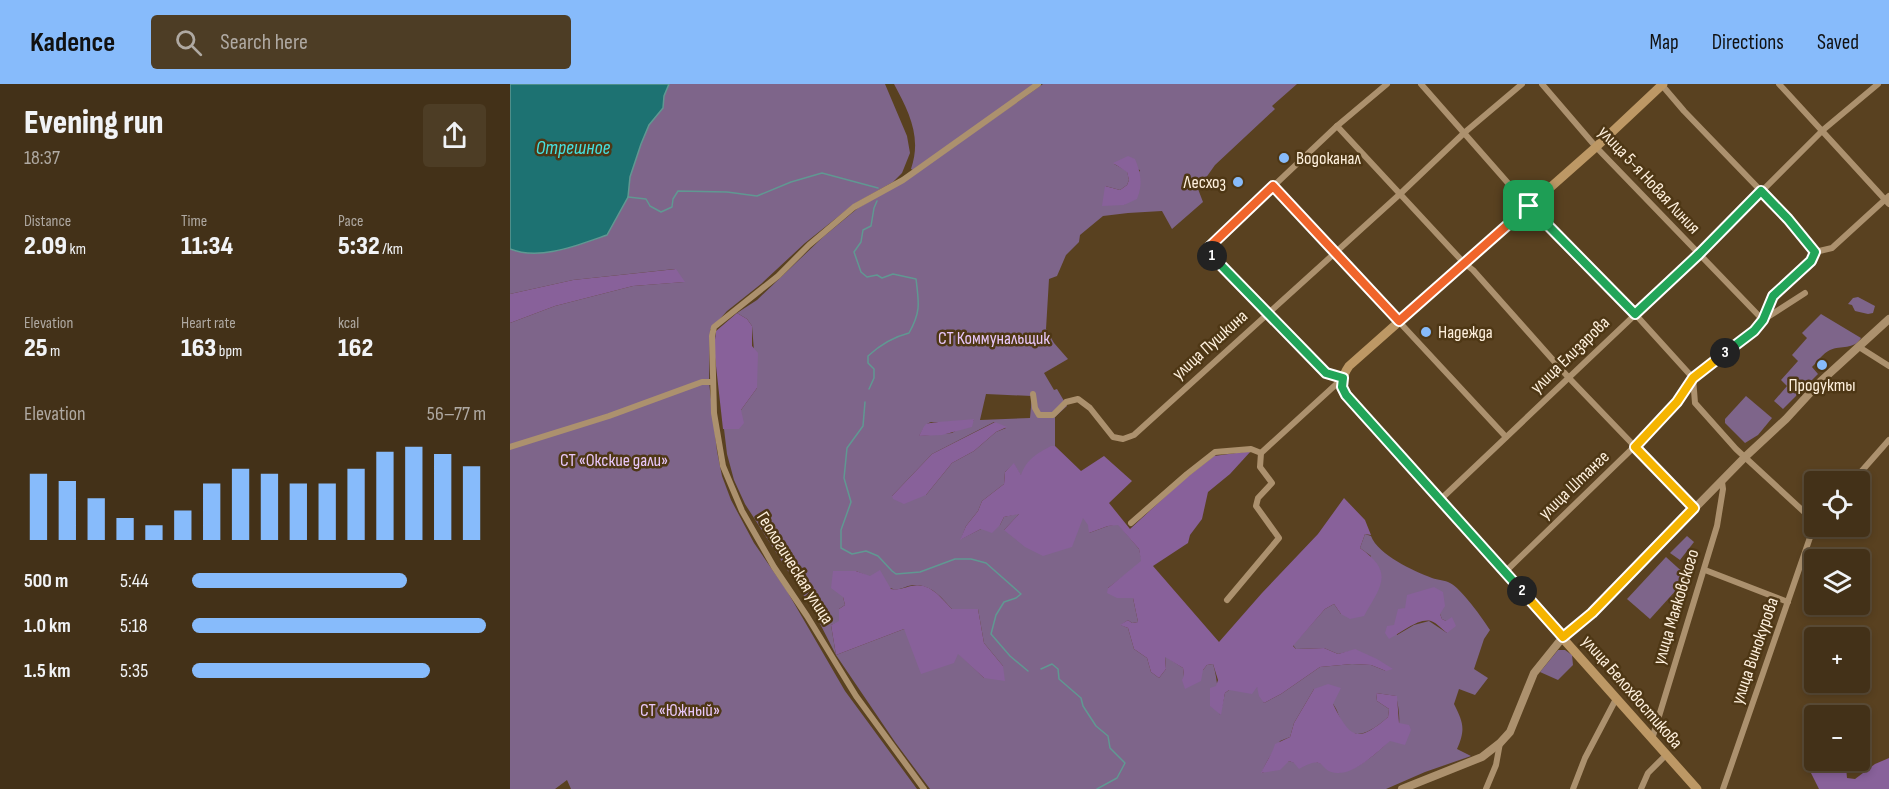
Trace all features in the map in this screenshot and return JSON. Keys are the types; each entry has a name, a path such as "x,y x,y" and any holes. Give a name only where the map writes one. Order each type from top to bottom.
{"main road":[{"path":"1343,378 1348,366 1596,147 1662,84"},
{"name":"улица Белохвостикова","path":"1343,378 1342,387 1346,395 1697,789"}],"street":[{"name":"Геологическая улица","path":"924,789 856,696 742,512 723,466 714,413 712,336 714,327 778,276 809,245 854,207 903,180 1038,84"},
{"path":"1343,378 1326,373 1206,250 1337,126 1387,84"},
{"path":"1421,84 1529,206 1635,314 1693,378 1695,403 1744,457 1804,512"},
{"name":"улица Пушкина","path":"1033,394 1035,408 1039,415 1053,415 1070,400 1078,399 1090,408 1113,437 1123,439 1134,435 1401,194 1464,133 1522,84"},
{"name":"улица 5-я Новая Линия","path":"1542,84 1596,147 1763,320"},
{"path":"1662,84 1684,111 1788,219 1815,252"},
{"path":"1779,84 1888,200"},
{"name":"улица Елизарова","path":"1440,500 1699,254 1823,130 1878,84"},
{"path":"1337,126 1473,270 1569,378 1694,508"},
{"path":"1273,186 1506,437"},
{"name":"улица Штанге","path":"1505,572 1635,447 1677,402 1693,378 1754,331 1763,320 1773,296 1811,261 1815,252 1832,248 1888,200"},
{"path":"1763,320 1805,292"},
{"name":"улица Маяковского","path":"1500,743 1510,732 1534,673 1563,637 1592,613 1820,382 1889,319"},
{"path":"1860,347 1889,366"},
{"path":"1227,600 1279,538 1256,506 1258,498 1272,483 1260,466 1261,453 1343,378"},
{"path":"510,447 609,416 702,382 713,382"},
{"path":"1862,471 1889,440"},
{"path":"1131,523 1215,452 1251,448 1261,453"},
{"name":"улица Маяковского","path":"1652,739 1717,526 1722,482"},
{"name":"улица Винокурова","path":"1723,789 1810,537"},
{"path":"1705,570 1788,602"},
{"path":"1573,789 1585,758 1616,699"},
{"path":"1402,789 1482,757 1500,743"},
{"path":"1486,789 1496,765 1500,743"},
{"path":"1641,789 1648,773 1666,755"}],"green space":[{"path":"669,84 885,84 907,136 910,153 902,173 893,182 854,204 805,243 761,284 727,311 710,330 709,382 717,451 722,476 731,500 754,543 787,591 845,691 917,789 571,789 567,780 555,789 510,789 510,323 555,306 633,286 684,282 675,269 573,280 510,294 510,249 533,253 559,250 607,234 628,197 630,177 641,144 649,125 663,108 664,96"},
{"path":"894,84 1035,84 913,170 911,169 915,146 912,125"},
{"name":"СТ Коммунальщик","path":"1043,84 1297,84 1272,106 1275,109 1215,165 1198,189 1203,202 1172,229 1162,211 1128,213 1103,216 1080,235 1079,242 1066,255 1057,276 1049,279 1046,329 1054,343 1068,359 1044,373 1067,406 1055,417 1055,446 1051,447 1021,476 1014,464 1005,472 1004,484 982,501 978,511 966,526 961,539 981,529 1000,525 1004,517 1020,513 1004,530 1084,517 1089,525 1089,533 1118,524 1139,549 1142,562 1108,588 1133,598 1138,622 1132,623 1128,620 1121,625 1128,628 1134,649 1147,658 1151,672 1159,678 1166,669 1165,656 1183,668 1184,676 1213,664 1220,715 1225,693 1229,690 1257,686 1264,703 1320,667 1371,665 1386,671 1355,650 1338,654 1324,648 1296,649 1293,645 1325,609 1334,604 1341,614 1371,556 1360,548 1365,534 1371,536 1381,550 1397,562 1455,586 1490,630 1484,639 1474,669 1488,678 1475,695 1459,689 1454,704 1462,726 1462,736 1457,749 1471,756 1386,789 930,789 836,655 813,610 745,504 734,480 727,454 724,429 739,428 741,410 757,388 752,326 747,319 737,313 757,300 823,237 858,208 909,178","holes":["1114,164 1140,170 1124,205 1105,186 1120,190 1127,185 1129,180 1127,171","986,394 1032,396 1030,418 980,420","974,420 952,433 919,436 931,422 951,423","994,422 1006,428 996,432 974,451 952,463 926,495 892,496 932,454","856,571 893,589 919,585 935,592 952,609 978,609 984,643 1003,666 984,678 958,653 904,629 836,655 831,625 839,622 839,609 845,605 843,597","1405,608 1440,614 1446,621 1447,633 1429,621 1414,625 1397,635 1394,626","1314,689 1333,704 1344,726 1354,734 1366,732 1388,717 1389,709 1377,701 1376,693 1396,696 1399,724 1390,740 1363,763 1344,772 1330,770 1316,762 1289,761 1262,773 1280,741 1290,737 1294,723"]},
{"path":"1858,297 1875,306 1873,313 1855,311 1852,305 1848,304 1853,298"},
{"path":"1821,314 1861,338 1855,344 1827,351 1812,367 1818,374 1783,409 1774,401 1787,386 1781,380 1798,361 1792,355 1807,338 1802,333"},
{"path":"1746,396 1772,418 1758,435 1745,443 1725,423 1725,419"},
{"path":"1687,536 1694,542 1680,560 1670,553"},
{"path":"1666,557 1688,577 1650,619 1627,599"},
{"path":"1558,650 1565,650 1572,655 1573,665 1558,680 1540,672"}],"shaded area":[{"path":"1128,156 1135,159 1140,174 1141,184 1137,199 1124,205 1102,206 1105,186 1120,190 1127,185 1129,180 1127,172 1113,163"},
{"path":"676,269 685,282 633,286 555,306 510,323 510,294 573,280"},
{"path":"737,313 747,319 752,326 752,346 758,353 757,388 741,410 744,423 739,429 723,429 714,348 716,331"},
{"path":"974,419 972,427 942,435 919,436 926,424"},
{"path":"995,422 1007,427 996,432 974,451 952,463 926,495 904,504 893,499 892,496 932,454"},
{"path":"1051,446 1055,446 1081,471 1104,456 1132,481 1109,503 1130,529 1181,482 1214,456 1251,451 1230,474 1208,492 1202,519 1190,535 1188,543 1153,566 1219,642 1318,534 1344,498 1365,520 1371,535 1365,534 1360,548 1378,564 1382,579 1380,587 1364,616 1350,619 1341,614 1334,604 1325,609 1293,646 1296,649 1324,648 1338,654 1355,649 1393,669 1386,671 1371,665 1352,664 1320,667 1264,703 1257,687 1252,694 1229,690 1225,693 1221,715 1210,706 1210,688 1216,686 1218,680 1213,664 1207,665 1203,670 1201,681 1185,689 1182,680 1183,668 1165,657 1166,669 1159,678 1151,672 1147,658 1134,649 1128,628 1120,625 1128,620 1132,623 1138,622 1133,598 1117,598 1107,593 1108,588 1141,561 1139,549 1118,525 1089,533 1088,525 1083,518 1072,547 1043,556 1025,547 1004,530 1019,514 1004,517 992,533 981,529 960,540 982,501 1004,484 1005,472 1014,463 1021,475 1033,458"},
{"path":"880,570 891,589 924,586 939,595 952,609 978,609 984,643 1003,666 1005,681 984,678 958,654 954,663 921,674 904,629 836,655 831,625 839,621 839,609 845,605 843,597 831,588 833,571 856,571 870,576"},
{"path":"1434,587 1443,592 1445,606 1440,614 1442,619 1446,621 1452,617 1456,626 1447,633 1433,622 1426,621 1415,624 1389,639 1385,633 1387,626 1394,625 1398,609 1405,608 1407,595"},
{"path":"1328,684 1341,688 1333,704 1344,724 1355,733 1361,734 1369,731 1388,717 1389,709 1377,701 1376,693 1397,696 1399,723 1409,725 1411,730 1405,745 1390,741 1366,762 1344,772 1331,772 1318,763 1299,769 1289,761 1280,770 1261,773 1275,744 1290,737 1294,723 1314,689"},
{"path":"1889,758 1889,789 1819,789 1811,773 1812,771 1846,771 1847,778 1855,779 1866,771 1870,771 1870,768"}],"water":[{"name":"Отрешное","path":"510,84 669,84 664,96 663,108 649,125 641,144 630,177 628,197 607,235 571,247 546,252 522,252 510,249"}],"waterway":[{"path":"628,197 646,199 650,206 661,212 672,207 673,199 678,191 727,192 757,196 791,182 822,173 878,188"},
{"path":"869,389 874,378 874,369 868,363 868,356 887,342 909,333 916,319 918,307 916,279 893,274 882,278 877,275 867,277 861,272 854,252 861,242 863,230 871,226 877,201"},
{"path":"865,402 863,426 847,448 844,478 851,502 841,530 841,548 852,554 866,551 878,556 896,574 920,572 955,559 971,559 986,563 1021,594 1004,602 996,615 991,634 1010,656 1028,671"},
{"path":"1041,669 1052,664 1058,669 1059,679 1081,698 1083,706 1096,726 1108,736 1110,748 1125,763 1117,778 1097,789"}],"place":[{"name":"Водоканал","path":"1284,158"},
{"name":"Лесхоз","path":"1238,182"},
{"name":"Надежда","path":"1426,332"},
{"name":"Продукты","path":"1822,365"}],"route":[{"path":"1273,186 1399,321 1529,206 1635,314 1761,191 1815,252 1811,261 1773,296 1763,320 1754,331 1693,378 1677,402 1635,447 1694,508 1592,613 1563,637 1346,395 1342,387 1343,378 1326,373 1206,250 1273,186"}],"park label":[{"name":"СТ «Окские дали»","path":"614,460"},
{"name":"СТ «Южный»","path":"680,710"}]}
